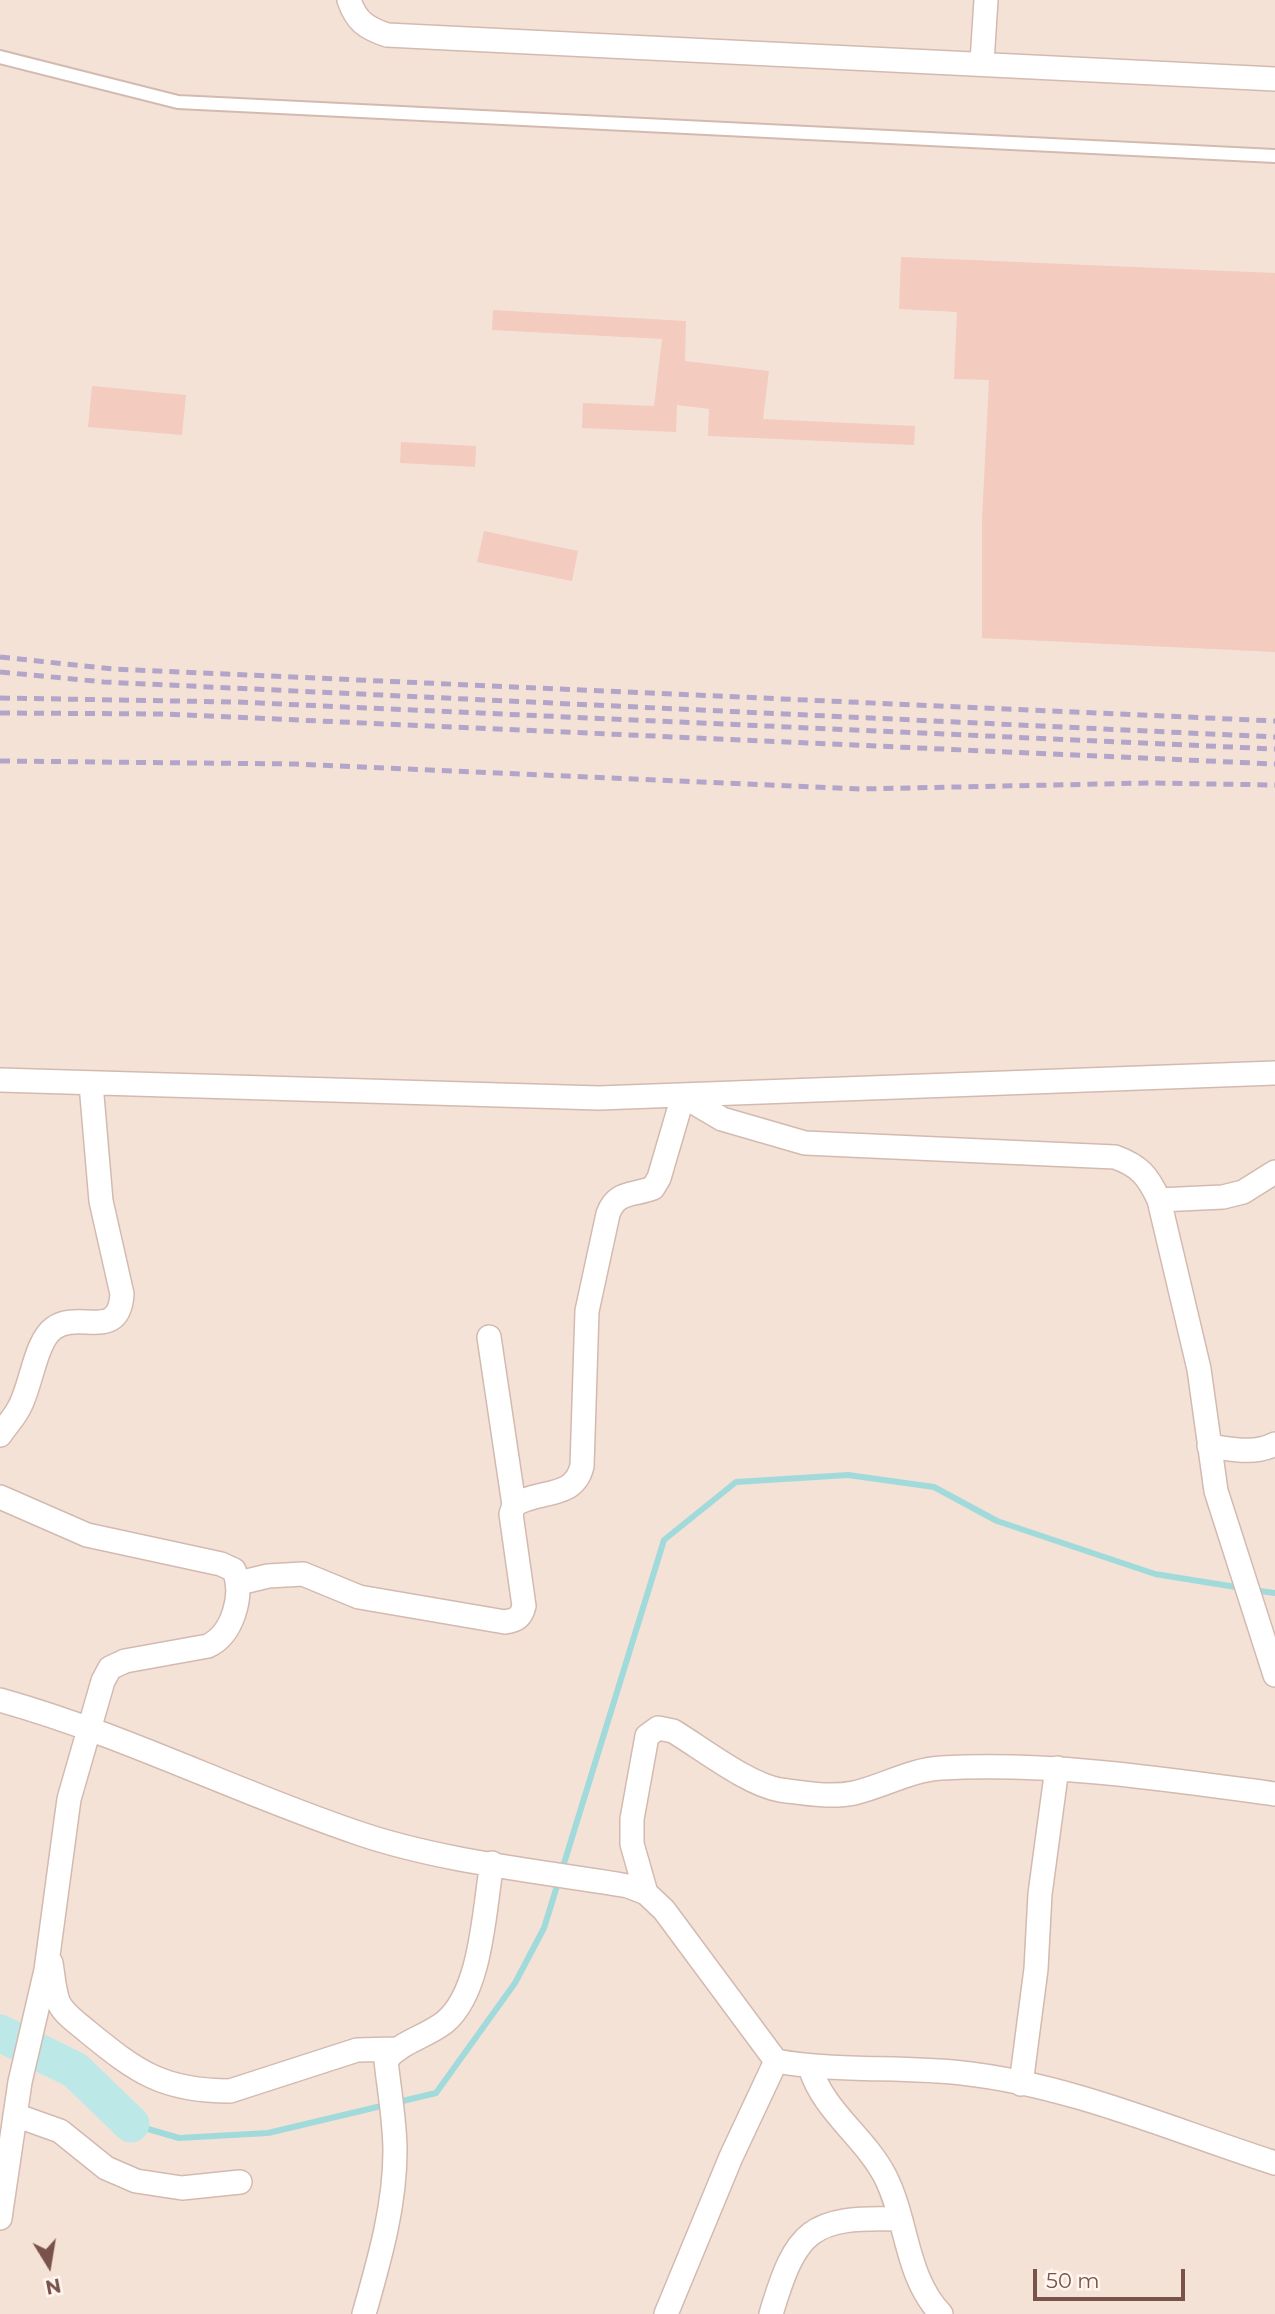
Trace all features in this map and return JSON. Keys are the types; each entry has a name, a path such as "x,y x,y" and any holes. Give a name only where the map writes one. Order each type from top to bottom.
{"street":[{"path":"349,0 355,17 368,29 387,35 982,62 1275,79"},
{"path":"982,62 986,0"},
{"path":"0,1080 598,1098 1275,1073"},
{"path":"0,1435 19,1409 43,1341 53,1328 69,1322 98,1323 113,1319 121,1308 122,1294 101,1201 91,1084"},
{"path":"683,1096 722,1119 819,1144 1115,1157 1135,1164 1148,1175 1159,1200 1199,1369 1216,1491 1275,1675"},
{"path":"514,1505 524,1498 568,1488 579,1480 582,1466 587,1311 608,1214 620,1195 653,1188 659,1178 683,1096"},
{"path":"1159,1200 1233,1195 1243,1192 1275,1172"},
{"path":"239,1583 268,1576 303,1574 359,1597 505,1622 515,1620 522,1614 524,1606 511,1514 514,1505 488,1337"},
{"path":"1209,1446 1245,1451 1272,1450"},
{"path":"0,1497 87,1535 221,1564 234,1570 239,1583 229,1630 219,1641 208,1646 125,1661 110,1668 89,1726 69,1799 46,1970 20,2082 0,2218"},
{"path":"0,1700 89,1726 358,1833 500,1865 637,1889 664,1910 776,2061 810,2067 963,2073 1066,2093 1275,2163"},
{"path":"637,1889 632,1819 647,1735 658,1728 673,1731 760,1783 777,1789 834,1796 854,1793 919,1771 939,1768 1091,1769 1275,1794"},
{"path":"1021,2084 1036,1969 1040,1894 1057,1768"},
{"path":"49,1947 58,2002 66,2013 126,2063 156,2080 208,2091 230,2091 357,2050 391,2054 446,2021 461,2003 475,1964 500,1865"},
{"path":"364,2314 384,2240 395,2150 391,2054"},
{"path":"666,2314 731,2157 776,2061"},
{"path":"810,2067 816,2086 827,2105 871,2151 887,2180 915,2273 928,2301 941,2314"},
{"path":"15,2115 60,2131 106,2168 136,2181 182,2188 240,2182"},
{"path":"771,2314 783,2276 803,2238 826,2223 853,2217 899,2219"}],"lane":[{"path":"0,57 177,102 1275,156"}],"shaded area":[{"path":"0,0 1275,0 1275,2314 0,2314"}],"building":[{"path":"901,257 1275,273 1275,652 982,638 982,519 989,380 954,379 957,312 899,309"},
{"path":"493,310 686,321 685,361 769,371 763,419 915,426 914,445 708,436 709,409 677,405 676,432 582,428 583,403 654,406 662,339 492,330"},
{"path":"92,386 186,395 182,435 88,427"},
{"path":"401,442 476,446 475,467 400,463"},
{"path":"484,531 578,551 572,581 477,562"}],"waterway":[{"path":"131,2124 179,2138 268,2133 436,2093 515,1983 544,1928 664,1540 736,1482 848,1475 934,1487 997,1521 1155,1574 1242,1588"},
{"path":"1253,1590 1275,1593"},
{"path":"0,2033 75,2070 131,2124"}],"railway":[{"path":"0,657 113,669 1275,721"},
{"path":"0,672 104,682 1275,737"},
{"path":"0,698 236,702 1275,749"},
{"path":"0,713 164,714 1275,764"},
{"path":"0,761 296,764 860,789 1149,783 1275,785"}]}
